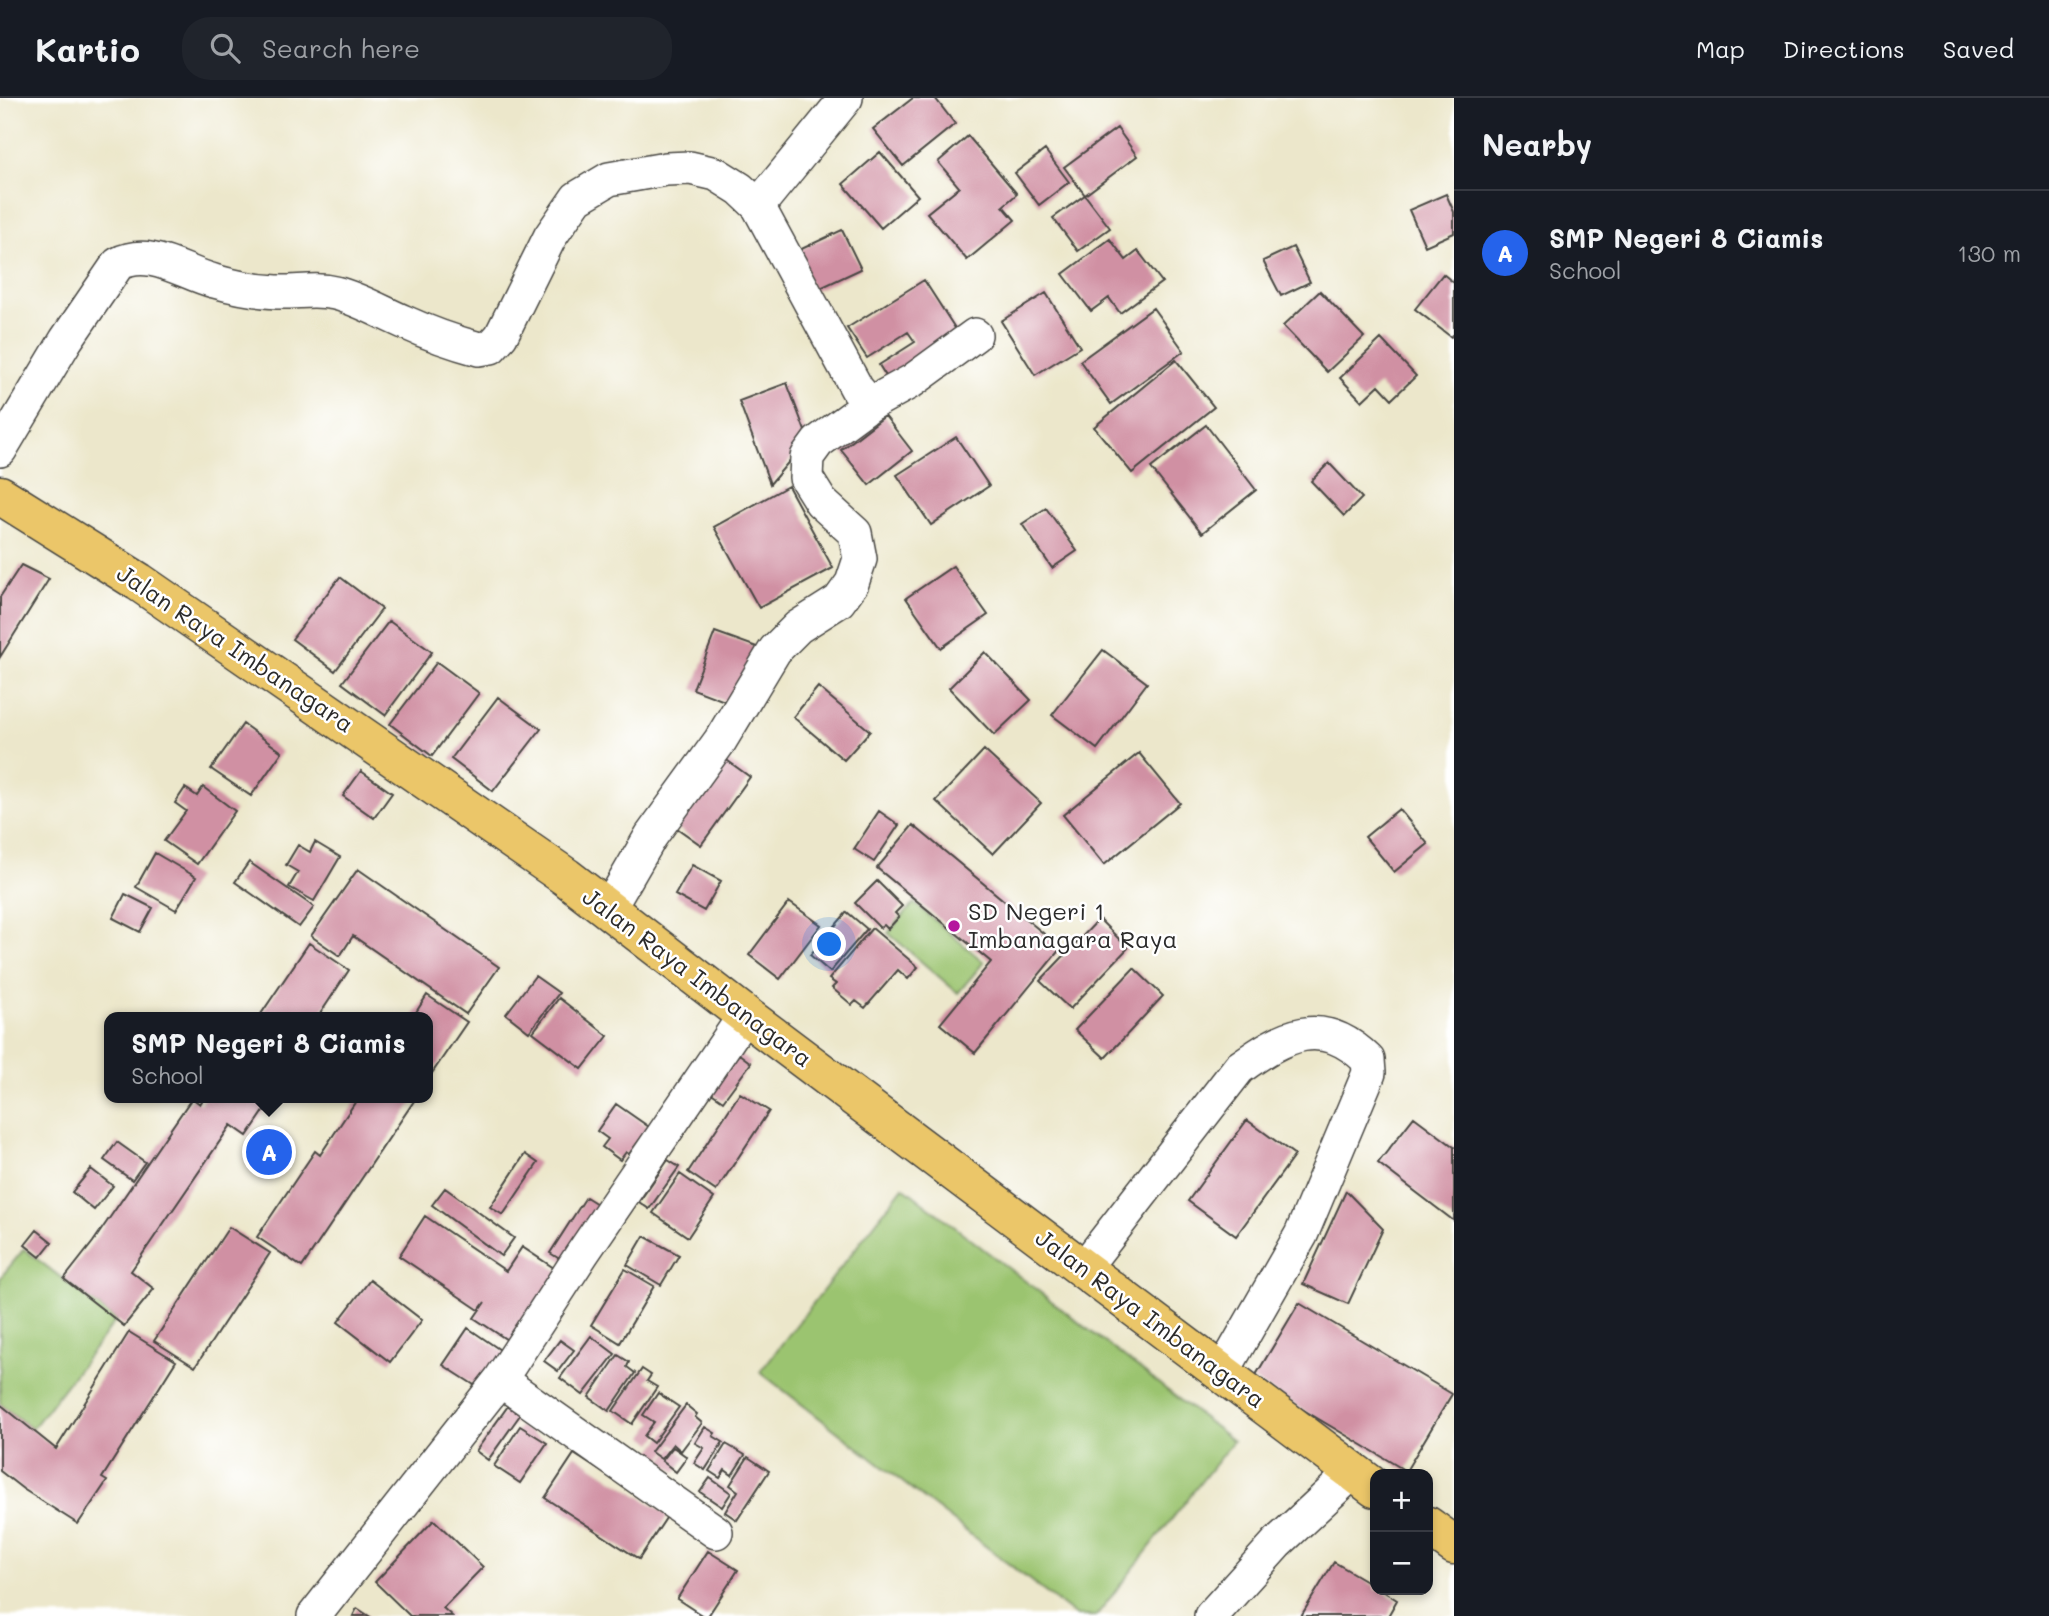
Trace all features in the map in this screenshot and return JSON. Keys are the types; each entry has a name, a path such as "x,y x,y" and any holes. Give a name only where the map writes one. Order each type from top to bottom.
{"highway":[{"name":"Jalan Raya Imbanagara","path":"0,495 139,582 566,877 745,1015 1364,1480"},
{"path":"1433,1530 1454,1545"}],"street":[{"path":"758,206 846,98"},
{"path":"0,450 66,340 118,264 129,258 145,257 246,290 280,292 306,289 335,293 418,328 479,349 491,347 501,336 550,237 577,198 609,179 666,169 690,168 716,174 740,189 758,206 857,388 870,404"},
{"path":"608,910 651,836 720,741 775,650 798,627 839,601 852,583 860,559 855,533 821,502 806,478 807,457 818,442 870,404 912,381 975,335"},
{"path":"314,1616 500,1380 582,1254 745,1015"},
{"path":"1083,1269 1239,1068 1269,1047 1300,1034 1324,1032 1355,1048 1368,1060 1369,1073 1330,1170 1301,1235 1222,1373"},
{"path":"500,1380 716,1532"},
{"path":"1211,1616 1277,1543 1364,1480"}],"green space":[{"path":"914,903 984,962 958,993 888,933"},
{"path":"903,1187 1233,1441 1096,1616 1076,1616 760,1372"},
{"path":"24,1249 116,1320 32,1429 0,1404 0,1278"}],"building":[{"path":"913,98 935,98 955,124 903,166 873,129"},
{"path":"1117,128 1137,156 1085,195 1064,167"},
{"path":"968,136 1017,194 1003,206 1015,220 967,260 927,213 959,187 938,162"},
{"path":"1045,150 1069,182 1039,205 1015,173"},
{"path":"880,152 918,196 881,228 843,184"},
{"path":"1446,194 1454,212 1454,233 1425,246 1409,210"},
{"path":"1085,195 1110,228 1078,251 1053,218"},
{"path":"842,230 861,269 814,291 795,252"},
{"path":"1110,239 1126,260 1138,251 1162,282 1120,313 1109,298 1091,311 1063,274"},
{"path":"1293,247 1310,282 1281,296 1263,261"},
{"path":"1443,274 1454,283 1454,334 1451,337 1415,309"},
{"path":"924,280 962,339 891,384 879,365 915,342 908,332 867,358 847,328"},
{"path":"1320,291 1364,337 1327,372 1283,326"},
{"path":"1046,293 1080,347 1035,375 1001,321"},
{"path":"1153,308 1184,351 1111,404 1080,361"},
{"path":"1381,339 1416,376 1392,399 1379,385 1362,401 1340,378"},
{"path":"1176,360 1214,407 1132,473 1094,427"},
{"path":"787,383 808,439 770,484 739,401"},
{"path":"885,416 912,451 869,485 841,450"},
{"path":"1206,425 1256,490 1202,533 1151,468"},
{"path":"956,437 989,486 931,525 897,475"},
{"path":"1329,463 1362,498 1344,516 1311,481"},
{"path":"788,486 833,568 759,608 714,527"},
{"path":"1046,508 1077,551 1052,568 1022,524"},
{"path":"21,565 49,579 0,657 0,597"},
{"path":"953,566 988,615 941,648 906,598"},
{"path":"340,577 382,609 335,671 292,639"},
{"path":"389,621 432,652 385,715 342,683"},
{"path":"715,632 757,647 735,705 693,689"},
{"path":"1103,650 1147,683 1097,749 1052,715"},
{"path":"985,652 1031,700 994,735 949,688"},
{"path":"437,662 479,693 432,756 390,724"},
{"path":"818,687 870,731 844,760 793,717"},
{"path":"498,697 541,729 493,791 451,759"},
{"path":"243,724 282,752 251,796 211,769"},
{"path":"984,750 1041,803 993,854 936,801"},
{"path":"717,753 750,777 701,845 667,821"},
{"path":"1139,753 1180,803 1104,865 1063,815"},
{"path":"361,771 392,793 374,818 343,796"},
{"path":"203,787 235,811 197,864 164,841 186,811 175,803 185,788 197,796"},
{"path":"1399,809 1428,844 1394,872 1365,837"},
{"path":"879,811 899,825 874,862 854,849"},
{"name":"SD Negeri 1 Imbanagara Raya","path":"913,825 1061,948 975,1053 940,1024 991,962 877,868"},
{"path":"315,842 340,857 314,901 289,887 298,872 286,865 298,845 310,852"},
{"path":"155,853 196,877 176,910 136,887"},
{"path":"249,862 314,907 299,927 235,882"},
{"path":"692,865 721,881 704,911 675,895"},
{"path":"358,869 499,967 466,1014 353,936 340,956 311,936"},
{"path":"877,881 902,906 895,913 899,917 888,929 884,925 880,928 855,903"},
{"path":"125,894 153,908 140,932 113,918"},
{"path":"789,902 821,925 780,979 749,955"},
{"path":"847,912 867,929 830,972 810,955"},
{"path":"1099,919 1128,948 1070,1009 1040,981"},
{"path":"872,928 918,967 908,979 898,970 865,1008 856,1001 852,1005 832,988 836,984 829,979"},
{"path":"309,943 349,970 321,1012 262,1012"},
{"path":"1134,968 1163,996 1105,1058 1075,1030"},
{"path":"535,976 559,993 529,1032 506,1014"},
{"path":"427,995 467,1022 433,1072 433,1012 416,1012"},
{"path":"559,998 608,1036 582,1069 533,1032"},
{"path":"739,1054 751,1063 723,1101 710,1092"},
{"path":"740,1093 769,1111 716,1191 688,1172"},
{"path":"189,1103 270,1103 247,1136 231,1125 131,1271 154,1289 124,1326 64,1279 93,1242"},
{"path":"355,1103 413,1103 302,1267 257,1237 315,1151 320,1155"},
{"path":"616,1104 649,1127 629,1154 626,1152 620,1160 602,1147 608,1139 597,1131"},
{"path":"1414,1117 1454,1147 1454,1221 1378,1163"},
{"path":"1247,1120 1295,1155 1236,1236 1188,1201"},
{"path":"117,1142 145,1162 132,1180 104,1160"},
{"path":"525,1154 538,1163 503,1215 490,1207"},
{"path":"668,1160 679,1167 649,1209 639,1202"},
{"path":"91,1169 113,1186 94,1210 72,1192"},
{"path":"680,1174 714,1198 688,1237 653,1213"},
{"path":"445,1188 514,1238 501,1256 432,1205"},
{"path":"1346,1191 1383,1229 1348,1304 1303,1284"},
{"path":"586,1197 602,1207 566,1263 550,1253"},
{"path":"425,1216 506,1271 522,1247 563,1274 515,1345 474,1318 485,1302 479,1310 399,1256"},
{"path":"229,1227 270,1253 195,1367 154,1341"},
{"path":"37,1230 52,1242 40,1257 25,1245"},
{"path":"644,1236 679,1255 661,1285 627,1265"},
{"path":"625,1269 654,1286 620,1343 591,1325"},
{"path":"370,1280 422,1320 390,1362 338,1322"},
{"path":"1299,1303 1452,1394 1407,1469 1403,1469 1253,1380"},
{"path":"468,1328 509,1356 485,1392 443,1365"},
{"path":"129,1332 176,1361 102,1478 107,1481 78,1524 0,1471 0,1404 56,1449"},
{"path":"591,1336 615,1354 583,1395 560,1378"},
{"path":"560,1340 574,1350 558,1371 544,1361"},
{"path":"618,1355 629,1362 627,1367 635,1373 609,1411 589,1397"},
{"path":"642,1369 651,1375 647,1381 657,1387 632,1424 613,1411"},
{"path":"658,1393 679,1407 653,1443 644,1436 654,1422 643,1415"},
{"path":"686,1405 697,1414 695,1417 702,1423 681,1451 673,1444 661,1459 651,1452"},
{"path":"508,1406 520,1415 488,1460 476,1451"},
{"path":"520,1426 547,1443 520,1483 494,1466"},
{"path":"705,1427 723,1442 705,1470 694,1463 704,1448 695,1443"},
{"path":"726,1444 745,1455 732,1475 725,1470 720,1478 709,1471"},
{"path":"673,1447 687,1457 676,1472 662,1461"},
{"path":"574,1454 668,1515 639,1559 545,1498"},
{"path":"748,1457 769,1471 737,1520 725,1512 738,1491 730,1485"},
{"path":"710,1478 731,1493 722,1507 700,1492"},
{"path":"434,1520 483,1567 443,1608 452,1616 410,1616 375,1582"},
{"path":"708,1551 738,1570 708,1616 703,1616 677,1599"},
{"path":"1334,1562 1370,1583 1370,1595 1389,1595 1397,1600 1388,1616 1301,1616"},
{"path":"357,1608 369,1616 353,1616"}],"place":[{"name":"SD Negeri 1 Imbanagara Raya","path":"954,926"},
{"name":"SMP Negeri 8 Ciamis","path":"269,1152"}]}
